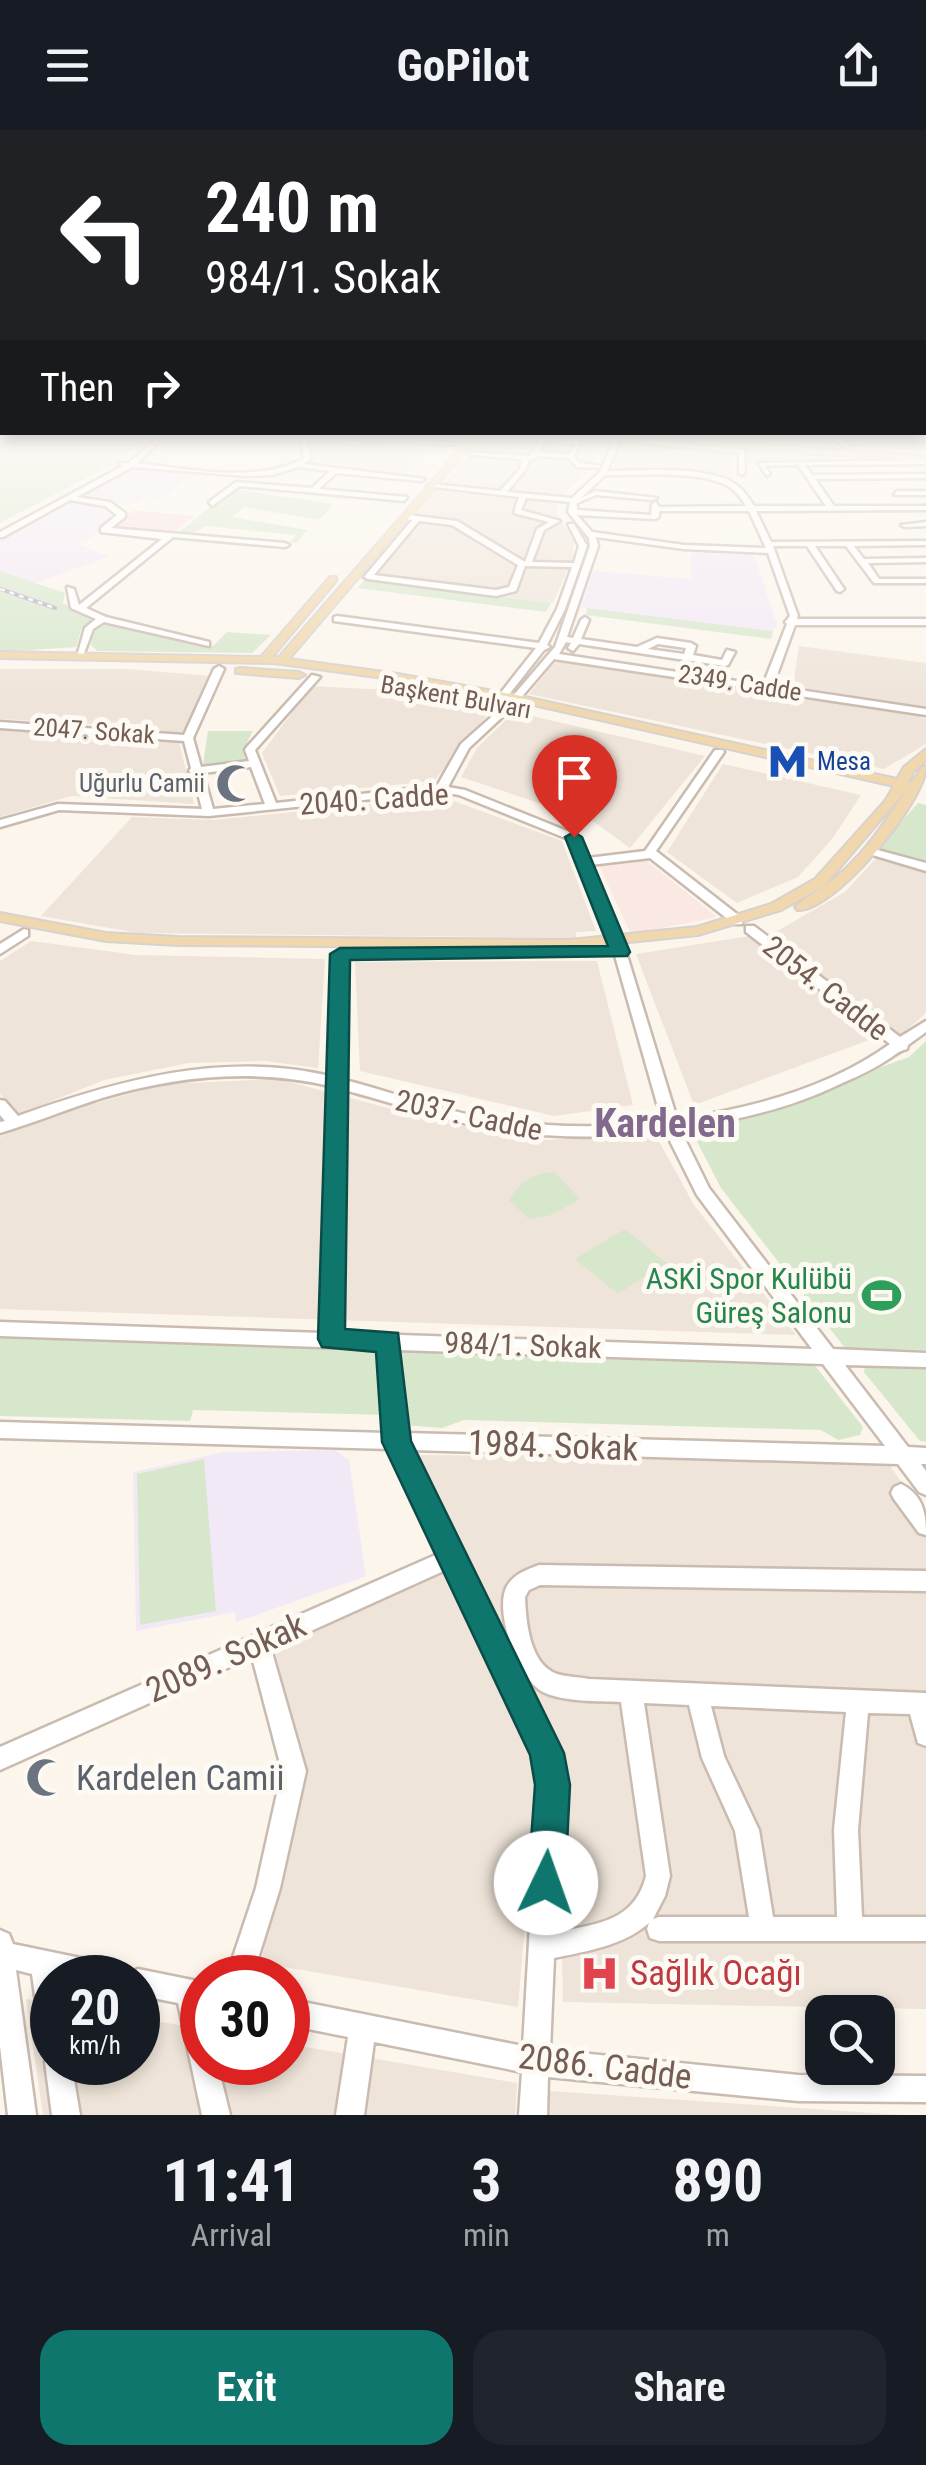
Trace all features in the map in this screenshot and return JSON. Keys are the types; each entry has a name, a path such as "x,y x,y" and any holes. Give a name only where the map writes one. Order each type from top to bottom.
{"main road":[{"path":"280,666 397,525"},
{"path":"0,663 206,663 219,670 260,665 346,565"},
{"path":"276,644 282,648 294,645"},
{"path":"0,655 80,654 260,665"},
{"name":"Başkent Bulvarı","path":"260,665 510,700 913,791"},
{"name":"Başkent Bulvarı","path":"510,700 719,752 913,791"},
{"path":"744,925 792,900 832,872 913,791 926,753"},
{"path":"0,928 127,949 340,954 618,947 744,925 822,896 870,851 926,770"},
{"path":"0,917 151,941 618,947"}],"street":[{"path":"110,525 104,530 285,546"},
{"path":"411,525 368,577 496,593 513,589 541,529 549,525"},
{"path":"458,525 525,564 576,565"},
{"path":"574,525 584,533 684,547 926,543"},
{"path":"441,789 465,746 563,639 593,551 579,525"},
{"path":"584,533 604,525"},
{"path":"752,525 765,548 784,615 789,620 926,622"},
{"path":"549,651 584,533"},
{"path":"80,609 168,536"},
{"path":"848,543 876,581 926,581"},
{"path":"810,544 840,589"},
{"path":"861,561 926,560"},
{"path":"70,590 70,602 103,619 206,644"},
{"path":"570,618 601,622"},
{"path":"80,654 88,628 103,619"},
{"name":"2349. Cadde","path":"336,619 926,712"},
{"path":"575,641 585,620"},
{"path":"766,688 789,620"},
{"path":"563,639 724,662 730,652"},
{"path":"639,650 657,641 691,646 688,657"},
{"path":"663,672 668,654"},
{"path":"209,813 194,771 188,738 219,670"},
{"path":"272,807 250,748 323,674"},
{"name":"2047. Sokak","path":"0,724 188,738"},
{"path":"585,862 652,854 719,752"},
{"path":"194,771 254,762"},
{"name":"2040. Cadde","path":"0,824 58,806 209,813 441,789 560,829 577,842 618,947 672,1129 710,1202 926,1486"},
{"path":"870,851 926,867"},
{"name":"2054. Cadde","path":"652,854 902,1046"},
{"path":"0,950 24,932"},
{"path":"332,1339 340,954"},
{"name":"2037. Cadde","path":"8,1125 143,1082 192,1073 266,1070 474,1120 550,1133 672,1129 850,1076 902,1046 926,1025"},
{"path":"0,1105 8,1125"},
{"name":"984/1. Sokak","path":"0,1329 926,1360"},
{"path":"389,1341 396,1442 547,1753 552,1785 533,2115"},
{"name":"1984. Sokak","path":"0,1430 926,1456"},
{"path":"901,1492 926,1526"},
{"name":"2089. Sokak","path":"0,1759 453,1557"},
{"path":"926,1581 539,1575 522,1583 514,1594 517,1638 532,1669 548,1684 630,1692 922,1704 926,1735"},
{"path":"246,1955 268,1888 294,1772 258,1644"},
{"path":"542,1948 633,1924 648,1912 656,1895 658,1876 630,1692"},
{"path":"697,1694 713,1758 747,1830 763,1929"},
{"path":"850,1930 846,1830 858,1701"},
{"path":"659,1929 926,1929"},
{"path":"22,2115 2,1949 30,1959"},
{"name":"2086. Cadde","path":"310,2016 536,2062 798,2088 926,2089"},
{"path":"350,2115 363,2027"},
{"path":"61,2085 66,2115"},
{"path":"209,2085 216,2115"}],"shaded area":[{"path":"25,525 104,525 92,537 76,543 109,557 35,583 0,571 0,538"},
{"path":"118,525 184,525 169,536 113,529"},
{"path":"404,525 563,525 574,542 573,558 553,603 355,578"},
{"path":"691,553 754,555 777,624 773,631 581,607 593,571 691,579"},
{"path":"799,646 926,663 926,707 793,686"},
{"path":"556,659 916,715 926,719 926,744 884,769 529,694"},
{"path":"0,669 126,669 212,676 184,736 143,727 0,719"},
{"path":"312,686 407,691 494,707 434,781 280,796 262,753"},
{"path":"514,712 705,756 630,848 593,821 461,777 477,748"},
{"path":"0,730 179,742 194,804 71,796 0,817"},
{"path":"723,764 861,795 832,839 798,877 737,903 667,852"},
{"path":"443,797 562,841 596,931 576,932 576,938 138,933 41,916 132,817 213,820"},
{"path":"879,855 926,870 926,1013 897,1038 772,934 845,892"},
{"path":"642,857 717,917 631,934 596,859"},
{"path":"750,936 880,1036 694,1105 636,954"},
{"path":"31,941 136,955 325,959 318,1068 265,1061 188,1063 104,1080 18,1115 0,1094 0,961"},
{"path":"597,961 633,1105 554,1116 360,1071 355,962"},
{"path":"278,1079 441,1122 539,1140 656,1136 694,1205 796,1335 0,1309 0,1137 63,1112 166,1084"},
{"path":"335,1450 349,1460 366,1576 236,1622 235,1612 136,1631 133,1472 224,1452"},
{"path":"410,1455 885,1459 926,1516 926,2009 895,2008 895,1995 805,1995 805,2007 563,2002 557,1737"},
{"path":"442,1572 533,1759 537,1778 518,2007 310,1971 310,1955 263,1955 305,1766 271,1645"},
{"path":"160,2022 180,2025 180,2085 310,2085 310,2048 517,2083 515,2115 43,2115 39,2085 160,2085"},
{"path":"549,2091 903,2115 547,2115"}],"green space":[{"path":"188,525 276,525 307,530 297,542 290,543 296,535 206,526 191,534 178,533"},
{"path":"0,571 65,593 63,603 92,619 81,630 76,647 0,652"},
{"path":"365,579 551,603 546,612 358,588"},
{"path":"587,608 773,631 771,639 586,615"},
{"path":"107,622 213,646 227,632 271,635 252,653 97,651 91,645 91,631"},
{"path":"208,731 253,731 243,750 245,760 203,765"},
{"path":"918,803 926,805 926,864 878,849"},
{"path":"926,1041 926,1350 845,1348 721,1188 693,1134 909,1057"},
{"path":"554,1172 580,1199 551,1215 529,1219 509,1200 528,1180"},
{"path":"625,1229 666,1263 618,1294 575,1259"},
{"path":"0,1337 383,1346 388,1415 193,1410 190,1421 0,1416"},
{"path":"397,1351 812,1362 863,1427 860,1435 838,1440 821,1430 464,1420 442,1428 403,1425"},
{"path":"866,1361 926,1362 926,1442 920,1441 864,1372"},
{"path":"204,1459 216,1611 140,1625 137,1474"}],"railway":[{"path":"0,589 55,608"}],"place":[{"name":"Mesa","path":"787,761"},
{"name":"Uğurlu Camii","path":"235,783"},
{"name":"ASKİ Spor Kulübü Güreş Salonu","path":"882,1295"},
{"name":"Kardelen Camii","path":"46,1778"},
{"name":"Sağlık Ocağı","path":"600,1973"}],"district":[{"name":"Kardelen","path":"665,1123"}],"route":[{"path":"546,1883 552,1785 547,1753 396,1442 389,1341 332,1339 340,954 620,952 574,837"}]}
